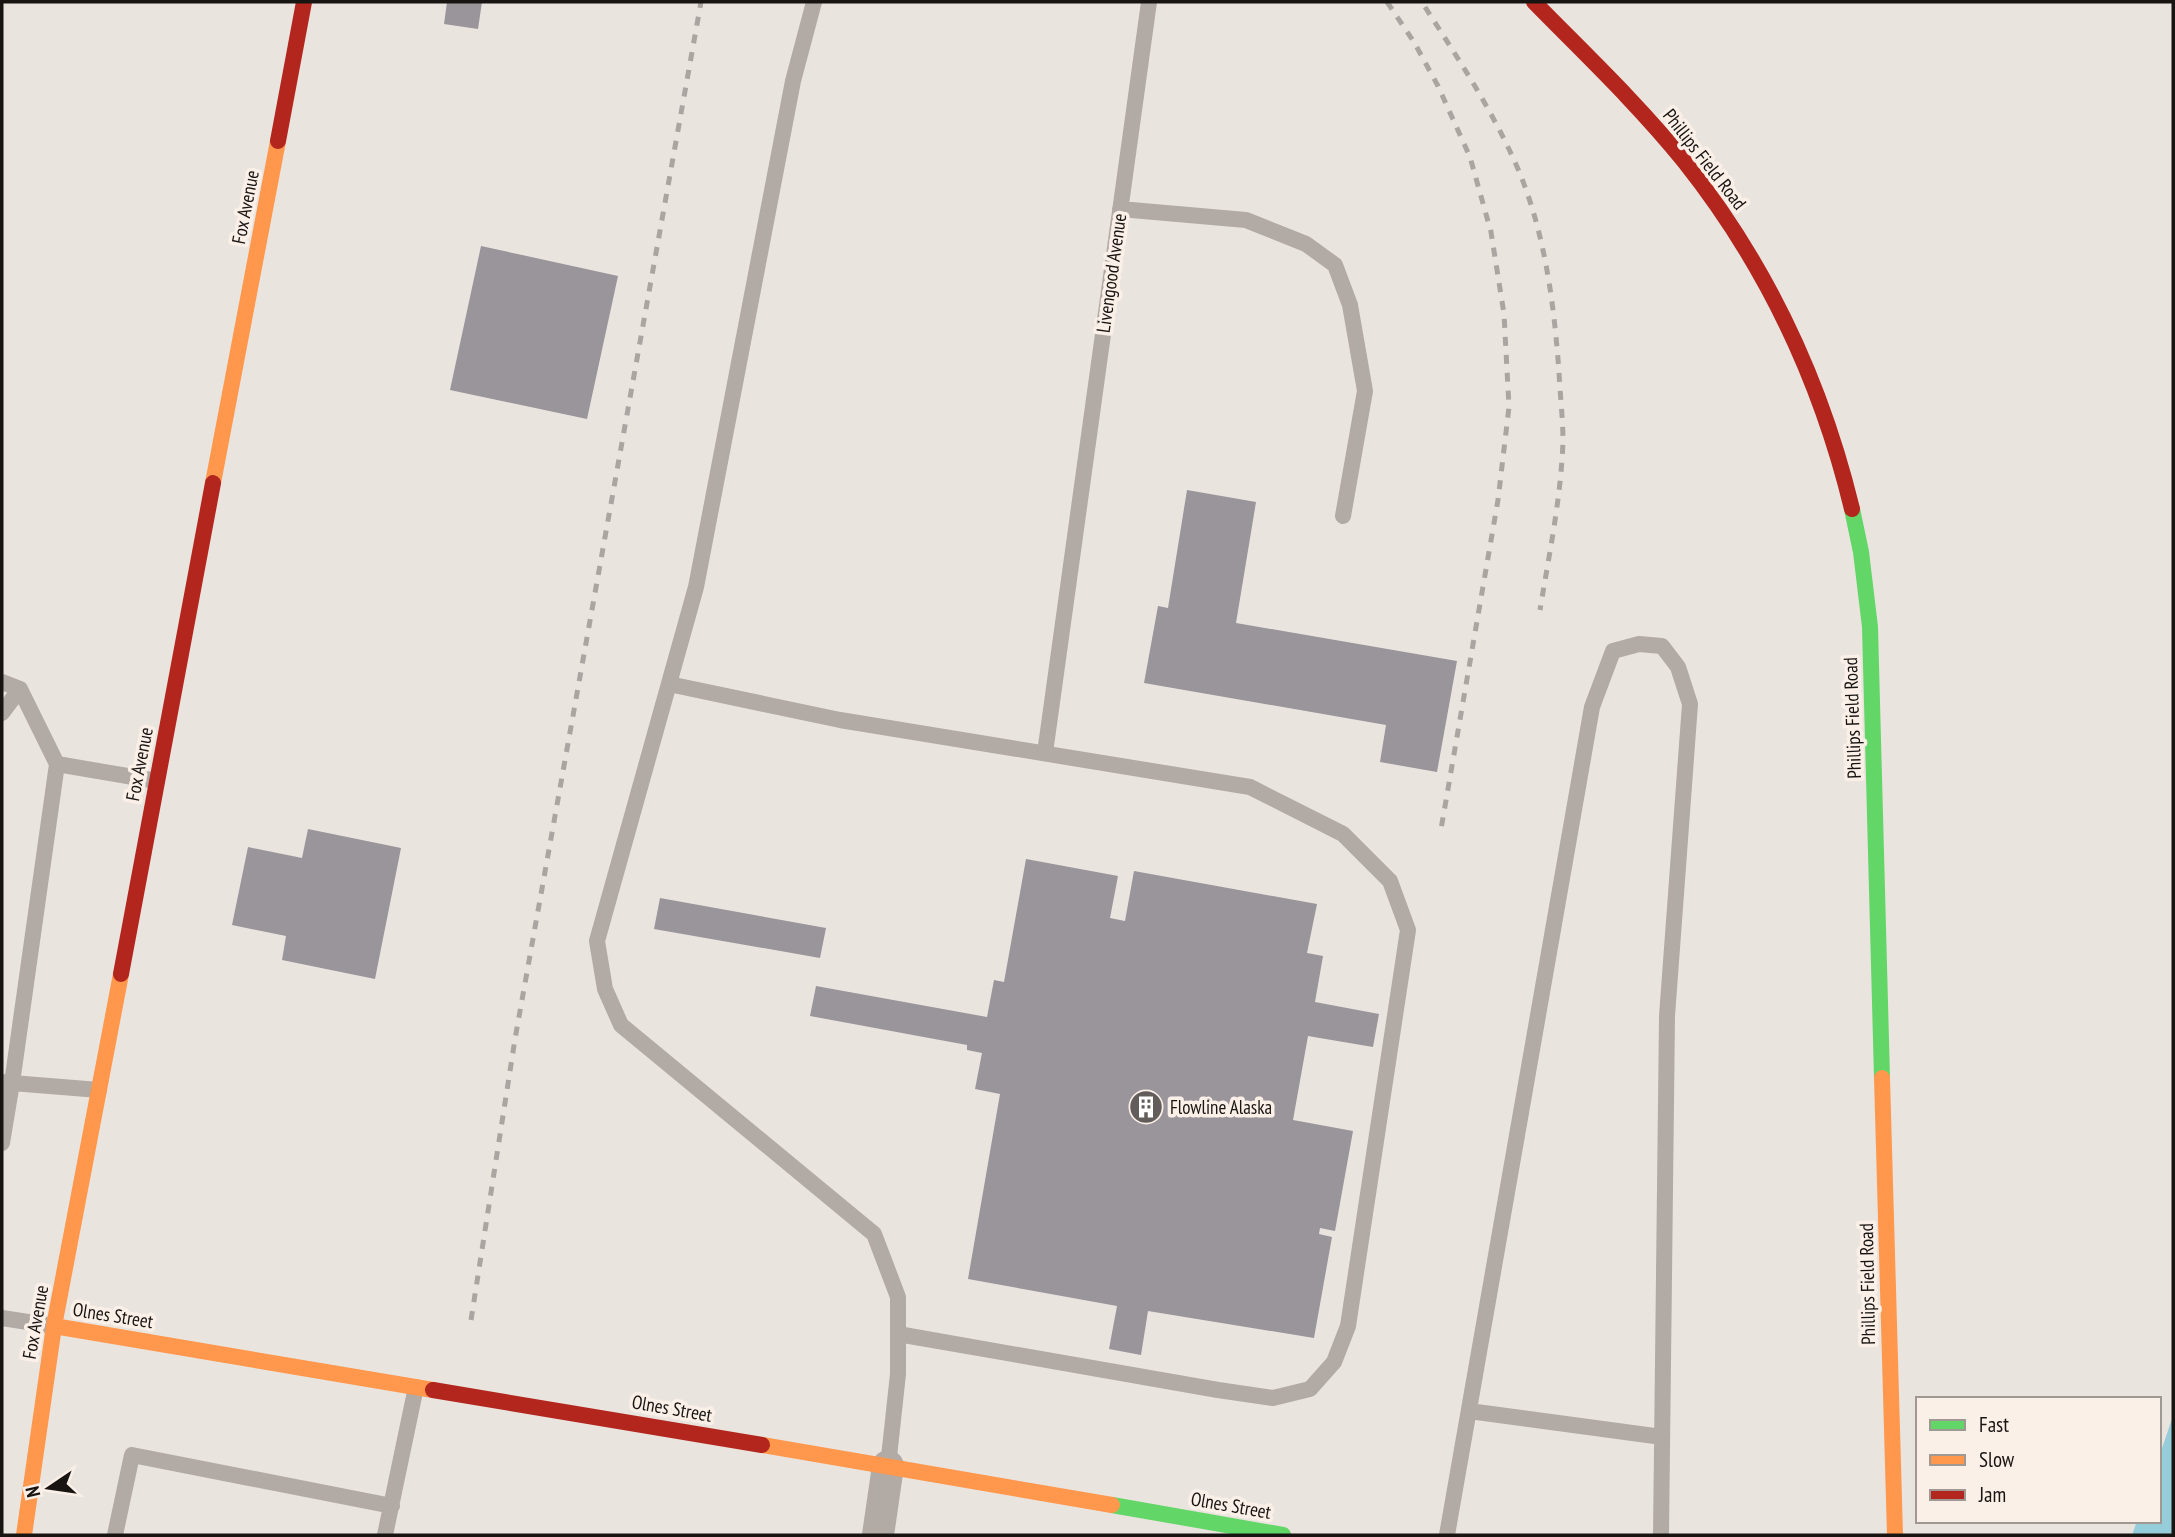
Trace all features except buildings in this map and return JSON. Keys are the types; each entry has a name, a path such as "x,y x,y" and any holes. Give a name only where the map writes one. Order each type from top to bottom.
{"street":[{"name":"Fox Avenue","path":"24,1535 54,1326 304,2"},
{"name":"Phillips Field Road","path":"1534,2 1684,161 1754,261 1774,297 1817,392 1856,527 1864,573 1870,640 1895,1535"},
{"name":"Olnes Street","path":"54,1326 1283,1535"},
{"path":"878,1535 888,1466"}],"lane":[{"path":"814,2 793,81 696,587 597,941 605,989 621,1026 874,1234 898,1297 898,1374 888,1466"},
{"name":"Livengood Avenue","path":"1045,754 1149,2"},
{"path":"1120,209 1247,220 1307,243 1335,265 1350,305 1365,391 1343,516"},
{"path":"1447,1535 1592,707 1613,651 1639,643 1662,646 1678,667 1689,704 1667,1016 1661,1535"},
{"path":"2,682 20,689 57,764 7,1083 2,1143"},
{"path":"669,684 840,720 1250,787 1343,834 1390,881 1408,930 1348,1326 1334,1363 1310,1389 1273,1398 898,1334"},
{"path":"2,713 20,689"},
{"path":"57,764 158,781"},
{"path":"7,1083 99,1090"},
{"path":"2,1318 54,1326"},
{"path":"386,1535 416,1386"},
{"path":"1469,1411 1662,1437"},
{"path":"115,1535 132,1455 392,1506"}],"water":[{"path":"2173,1416 2173,1535 2132,1535 2136,1523 2161,1523 2161,1451"}],"railway":[{"path":"471,1320 515,1039 701,2"},
{"path":"1387,2 1414,42 1438,86 1470,157 1491,232 1504,314 1509,407 1498,500 1440,835"},
{"path":"1425,7 1475,86 1518,169 1535,218 1547,269 1557,346 1563,441 1557,505 1540,610"}],"traffic: fast":[{"path":"1852,509 1861,552 1870,627 1882,1078"},
{"path":"1112,1505 1283,1535"}],"traffic: slow":[{"path":"213,483 278,141"},
{"path":"24,1535 54,1326 121,974"},
{"path":"1882,1078 1895,1535"},
{"path":"54,1326 433,1390"},
{"path":"762,1445 1112,1505"}],"traffic: jam":[{"path":"278,141 304,2"},
{"path":"1534,2 1648,119 1684,161 1740,241 1765,283 1807,370 1824,415 1852,509"},
{"path":"121,974 213,483"},
{"path":"433,1390 762,1445"}],"place":[{"name":"Flowline Alaska","path":"1146,1107"}]}
